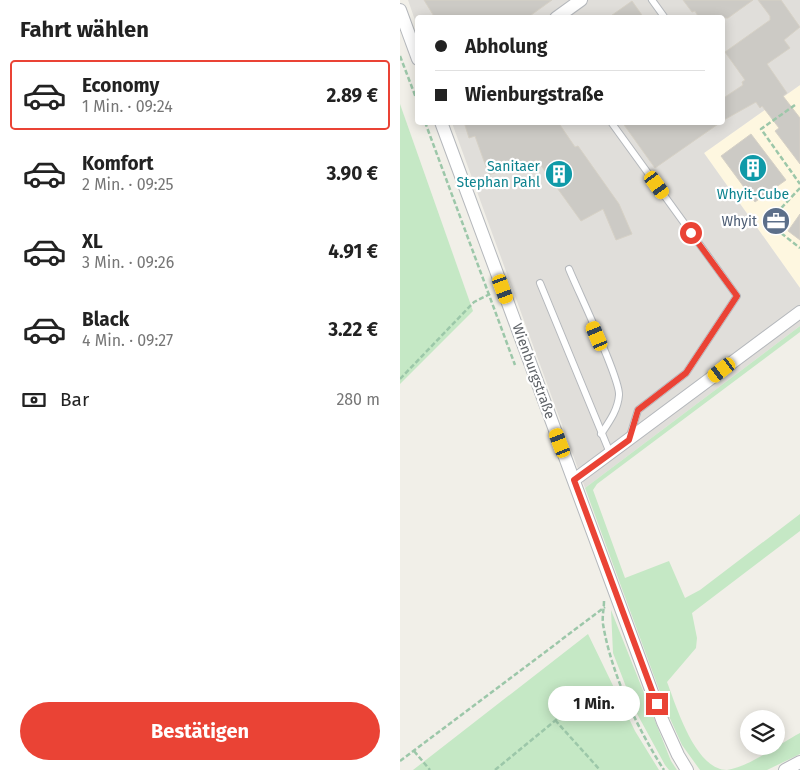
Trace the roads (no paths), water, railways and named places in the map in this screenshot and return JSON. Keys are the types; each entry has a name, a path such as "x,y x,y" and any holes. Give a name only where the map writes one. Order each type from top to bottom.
{"street":[{"path":"560,15 581,0"},
{"path":"400,10 415,50"},
{"name":"Wienburgstraße","path":"442,125 669,735 687,770"},
{"path":"574,480 800,312"},
{"path":"785,770 800,762"}],"lane":[{"path":"652,0 664,15"},
{"path":"613,125 737,296 686,373 638,410 629,440"},
{"path":"569,269 620,394 614,413 602,434"},
{"path":"540,283 610,453"}],"place":[{"name":"Whyit-Cube","path":"753,168"},
{"name":"Sanitaer Stephan Pahl","path":"559,174"},
{"name":"Whyit","path":"776,221"}]}
